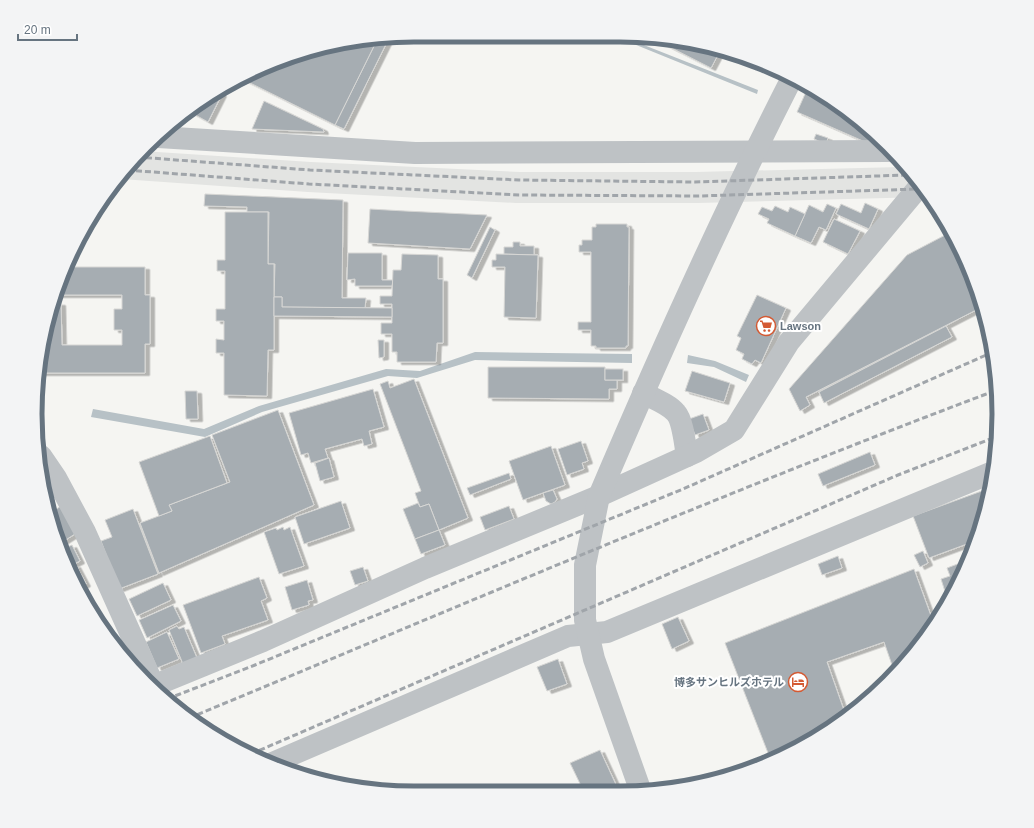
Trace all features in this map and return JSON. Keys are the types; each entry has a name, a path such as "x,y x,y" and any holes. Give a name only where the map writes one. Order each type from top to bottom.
{"street":[{"path":"639,785 594,659 585,620 585,565 599,496 643,393 755,151 790,83"},
{"path":"165,137 415,153 883,151"},
{"path":"159,684 263,641 425,568 599,496 696,452 734,430 789,342 916,190"},
{"path":"643,393 664,404 676,413 683,430 687,456"},
{"path":"45,462 56,478 85,532 149,675"},
{"path":"278,760 568,636 607,632 987,474"}],"shaded area":[{"path":"630,42 638,43 758,90 757,94"},
{"path":"150,152 311,162 520,172 696,172 898,167 922,197 698,203 516,203 308,192 126,179"},
{"path":"475,352 632,354 632,363 475,360 417,378 388,376 262,412 205,437 91,417 93,409 204,429 259,406 386,369 420,371"},
{"path":"688,355 715,361 749,375 746,382 714,367 687,363"}],"building":[{"path":"386,43 344,129 335,125 375,44"},
{"path":"375,44 335,125 247,81 272,70 318,55 341,49"},
{"path":"665,45 693,49 718,55 711,68"},
{"path":"806,92 846,119 873,142 872,145 797,112"},
{"path":"221,96 208,122 194,114"},
{"path":"264,101 323,129 324,132 252,129"},
{"path":"816,134 828,138 826,144 814,139"},
{"path":"205,194 343,200 342,298 366,298 365,308 282,307 282,297 274,297 275,264 268,264 269,212 247,212 247,207 204,206"},
{"path":"865,203 878,209 869,229 836,214 841,204 861,213"},
{"path":"827,204 836,208 826,230 819,227 811,243 795,236 809,205 823,212"},
{"path":"775,206 788,212 790,207 805,214 795,236 767,223 769,219 758,214 762,207 772,211"},
{"path":"370,209 487,215 470,249 368,243"},
{"path":"225,212 268,212 268,264 274,264 274,350 268,350 267,396 224,395 224,353 216,353 216,339 224,340 224,321 216,321 216,309 225,309 225,271 217,271 217,260 225,260"},
{"path":"834,219 860,231 848,254 823,242"},
{"path":"596,224 627,224 627,227 629,227 628,346 626,346 626,348 596,348 596,346 591,346 591,330 578,330 578,322 591,322 591,252 579,252 579,245 582,245 582,240 592,240 592,227 596,227"},
{"path":"490,227 495,230 472,278 467,275"},
{"path":"946,235 964,272 977,310 806,397 810,405 800,411 789,389 907,255"},
{"path":"513,242 520,242 520,246 534,246 534,255 504,254 504,247 513,247"},
{"path":"348,253 382,253 382,280 393,280 392,286 355,286 355,279 347,280"},
{"path":"402,254 438,255 438,279 443,279 443,343 437,343 436,362 397,362 397,352 392,352 392,334 381,334 381,323 392,323 392,304 380,304 380,296 392,296 393,270 401,270"},
{"path":"496,254 538,255 536,318 504,317 505,267 492,267 492,260 496,260"},
{"path":"72,267 145,267 145,295 150,295 150,344 145,344 145,373 44,373 49,341 59,303 61,303 62,345 122,345 122,330 114,330 114,309 122,309 122,295 62,295"},
{"path":"757,295 786,308 761,363 755,360 752,364 742,359 744,354 736,350 741,338 737,336"},
{"path":"274,297 282,297 282,307 392,308 392,317 274,316"},
{"path":"946,326 952,337 824,403 819,392"},
{"path":"378,340 384,340 384,357 379,358"},
{"path":"488,367 605,367 605,380 617,380 617,389 609,389 609,399 488,398"},
{"path":"605,369 623,369 623,380 605,380"},
{"path":"692,371 730,383 724,402 685,391"},
{"path":"414,379 468,518 439,530 429,504 420,507 415,493 421,491 380,384 388,381 390,388"},
{"path":"373,389 384,427 369,431 372,444 364,446 362,439 325,449 328,458 311,463 308,453 301,455 289,413"},
{"path":"185,391 197,391 198,419 186,419"},
{"path":"278,410 314,505 159,573 140,523 172,511 169,505 230,482 212,435"},
{"path":"703,414 709,430 695,435 689,419"},
{"path":"210,436 227,483 169,505 172,511 159,516 139,462"},
{"path":"581,441 588,461 582,463 584,469 567,475 558,449"},
{"path":"551,446 565,485 523,500 509,461"},
{"path":"870,452 875,465 823,486 818,474"},
{"path":"329,458 334,477 320,481 315,463"},
{"path":"509,473 511,479 470,495 467,488"},
{"path":"553,490 557,499 551,504 546,501 543,493"},
{"path":"984,490 969,543 929,558 913,516"},
{"path":"341,501 350,528 304,544 295,517"},
{"path":"418,503 420,507 429,504 439,530 415,539 403,509"},
{"path":"61,506 78,532 64,541 62,534 55,510"},
{"path":"509,506 514,519 485,530 480,517"},
{"path":"133,509 158,574 119,589 101,541 112,537 105,520"},
{"path":"283,527 284,530 290,527 304,566 279,574 264,532 276,528 277,530"},
{"path":"439,530 445,545 421,554 415,539"},
{"path":"72,545 80,561 74,564 67,547"},
{"path":"923,551 928,563 920,567 914,555"},
{"path":"838,556 842,568 822,575 818,564"},
{"path":"961,563 946,594 941,579 950,576 947,568"},
{"path":"76,565 86,584 84,585 80,579 74,566"},
{"path":"363,567 368,581 355,585 350,571"},
{"path":"914,569 931,617 896,664 892,665 884,642 827,662 844,710 827,723 787,747 768,753 725,643"},
{"path":"259,577 267,598 261,601 268,620 222,636 225,644 201,653 183,605"},
{"path":"307,580 313,600 308,601 309,605 292,610 285,587"},
{"path":"163,583 171,600 137,616 129,599"},
{"path":"173,605 181,621 147,638 139,620"},
{"path":"678,617 689,641 672,649 662,624"},
{"path":"177,626 179,629 184,627 197,658 183,664 169,630"},
{"path":"167,632 179,659 157,668 146,642"},
{"path":"558,659 567,684 547,691 537,667"},
{"path":"600,750 617,786 581,786 570,763"}],"railway":[{"path":"145,158 310,170 519,180 695,182 905,175"},
{"path":"133,170 309,184 519,195 699,196 916,189"},
{"path":"173,697 255,665 683,489 987,355"},
{"path":"196,715 693,509 991,392"},
{"path":"257,751 898,475 991,439"}],"place":[{"name":"Lawson","path":"766,326"},
{"name":"博多サンヒルズホテル","path":"798,682"}]}
